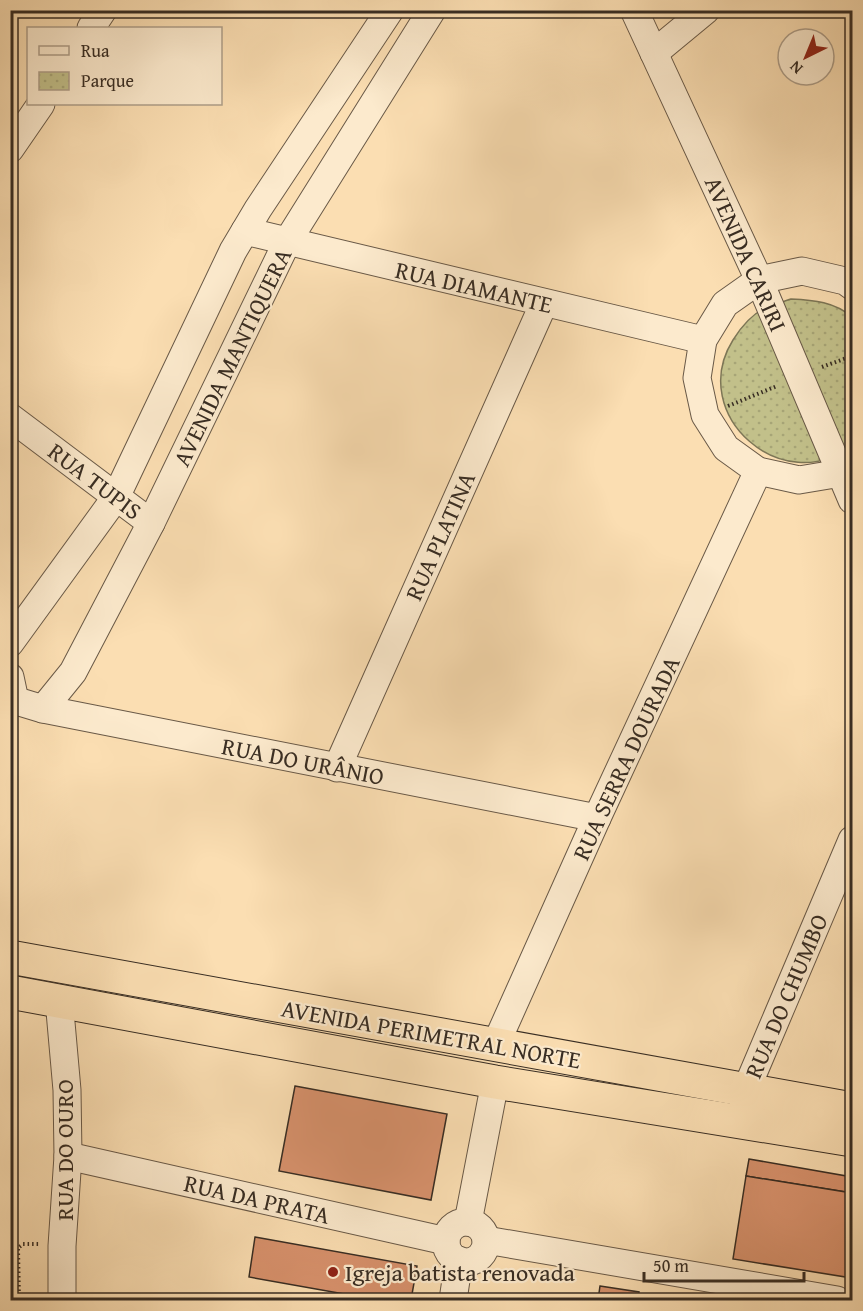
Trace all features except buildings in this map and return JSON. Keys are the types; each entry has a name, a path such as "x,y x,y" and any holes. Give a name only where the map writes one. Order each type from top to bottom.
{"highway":[{"name":"AVENIDA PERIMETRAL NORTE","path":"10,957 495,1046 744,1105 852,1140"},
{"name":"AVENIDA PERIMETRAL NORTE","path":"10,992 59,999 495,1082 744,1105 852,1109"}],"street":[{"path":"92,27 103,10"},
{"name":"AVENIDA MANTIQUERA","path":"10,643 116,497 233,251 390,10"},
{"name":"AVENIDA MANTIQUERA","path":"44,709 73,672 151,523 287,242 432,10"},
{"name":"AVENIDA CARIRI","path":"634,10 847,470 852,500"},
{"path":"654,53 706,10"},
{"path":"10,149 40,105"},
{"name":"RUA DIAMANTE","path":"245,231 703,340"},
{"path":"847,470 799,480 758,471 726,448 705,415 697,378 703,340 725,304 759,280 802,271 850,279"},
{"name":"RUA PLATINA","path":"336,768 544,303"},
{"name":"RUA TUPIS","path":"10,417 151,523"},
{"name":"RUA SERRA DOURADA","path":"495,1046 597,818 758,471"},
{"path":"10,677 13,691 10,698"},
{"name":"RUA DO URÂNIO","path":"10,698 44,709 597,818"},
{"name":"RUA DO CHUMBO","path":"744,1105 852,840"},
{"name":"RUA DO OURO","path":"59,999 67,1090 68,1156 62,1300"},
{"path":"453,1251 466,1261 478,1258 485,1247 477,1231 495,1082"},
{"name":"RUA DA PRATA","path":"68,1156 453,1251"},
{"path":"453,1300 451,1229 462,1222 477,1231 837,1300"}],"path":[{"path":"822,367 852,356"},
{"path":"726,407 777,386"},
{"path":"19,1300 18,1248 22,1244 31,1243"}],"green space":[{"path":"791,299 824,303 839,308 852,317 852,445 825,459 798,462 772,456 749,441 732,421 722,396 722,368 739,330 760,311"}],"place":[{"name":"Igreja batista renovada","path":"333,1272"}]}
